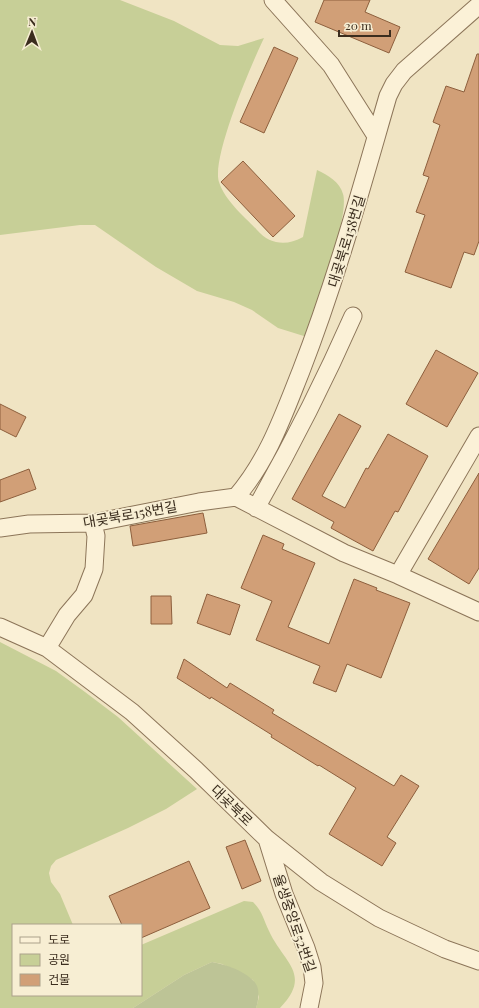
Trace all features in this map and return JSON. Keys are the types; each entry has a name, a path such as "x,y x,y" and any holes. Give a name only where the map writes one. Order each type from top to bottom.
{"street":[{"path":"273,0 332,65 376,136"},
{"name":"대곶북로158번길","path":"0,528 29,524 92,523 192,503 236,497 253,478 270,447 319,326 352,223 388,96 394,84 404,71 479,5"},
{"path":"256,508 290,449 323,383 353,316"},
{"path":"398,575 479,436"},
{"path":"236,497 344,553 398,575 479,612"},
{"path":"47,648 67,615 84,595 94,569 96,536 92,523"},
{"name":"대곶북로","path":"0,627 47,648 132,712 196,770 267,839 321,882 379,918 446,949 479,961"},
{"name":"율생중앙로52번길","path":"267,839 284,894 306,948 312,967 314,983 309,1008"}],"green space":[{"path":"0,0 120,0 174,21 220,45 238,46 264,38 242,88 227,132 218,170 219,182 230,202 262,235 267,239 285,243 303,237 317,170 333,179 339,186 343,194 344,205 337,242 307,337 278,328 252,310 234,302 197,291 156,267 95,225 80,225 0,235"},
{"path":"0,642 56,671 85,692 118,717 197,789 166,809 128,828 56,860 51,866 49,873 51,882 60,894 73,924 12,924 12,996 142,996 142,945 244,901 253,902 259,909 275,942 292,968 295,977 294,986 290,996 280,1008 256,1008 259,997 253,980 222,964 212,962 184,975 133,1008 0,1008"},
{"path":"212,962 231,967 246,974 256,984 258,989 258,999 256,1008 133,1008 184,975"}],"building":[{"path":"324,0 370,0 365,12 400,27 389,53 315,22"},
{"path":"274,47 298,58 264,133 240,122"},
{"path":"477,54 479,54 479,241 474,255 464,252 451,288 405,272 425,215 416,212 429,177 423,175 440,125 433,122 446,86 464,92"},
{"path":"243,161 295,216 273,237 221,182"},
{"path":"436,350 478,373 447,427 406,404"},
{"path":"0,404 26,417 16,437 0,429"},
{"path":"339,414 361,426 322,496 345,508 366,468 368,469 388,434 428,456 398,512 395,511 373,551 331,528 334,522 292,499"},
{"path":"29,469 36,489 0,502 0,480"},
{"path":"479,473 479,568 469,584 428,559"},
{"path":"203,513 207,533 133,546 130,526"},
{"path":"263,535 284,544 282,549 315,563 288,627 329,644 354,579 377,588 376,590 410,603 381,678 347,664 336,692 313,683 320,666 256,640 272,601 241,588"},
{"path":"207,594 240,605 230,635 197,623"},
{"path":"151,596 171,596 172,624 151,624"},
{"path":"184,659 227,688 230,683 274,710 272,713 394,786 401,775 419,786 387,837 396,843 382,866 329,834 356,788 271,737 272,735 211,697 210,699 177,678"},
{"path":"245,840 261,881 242,889 226,847"},
{"path":"189,861 210,908 142,938 142,924 122,924 109,896"}]}
